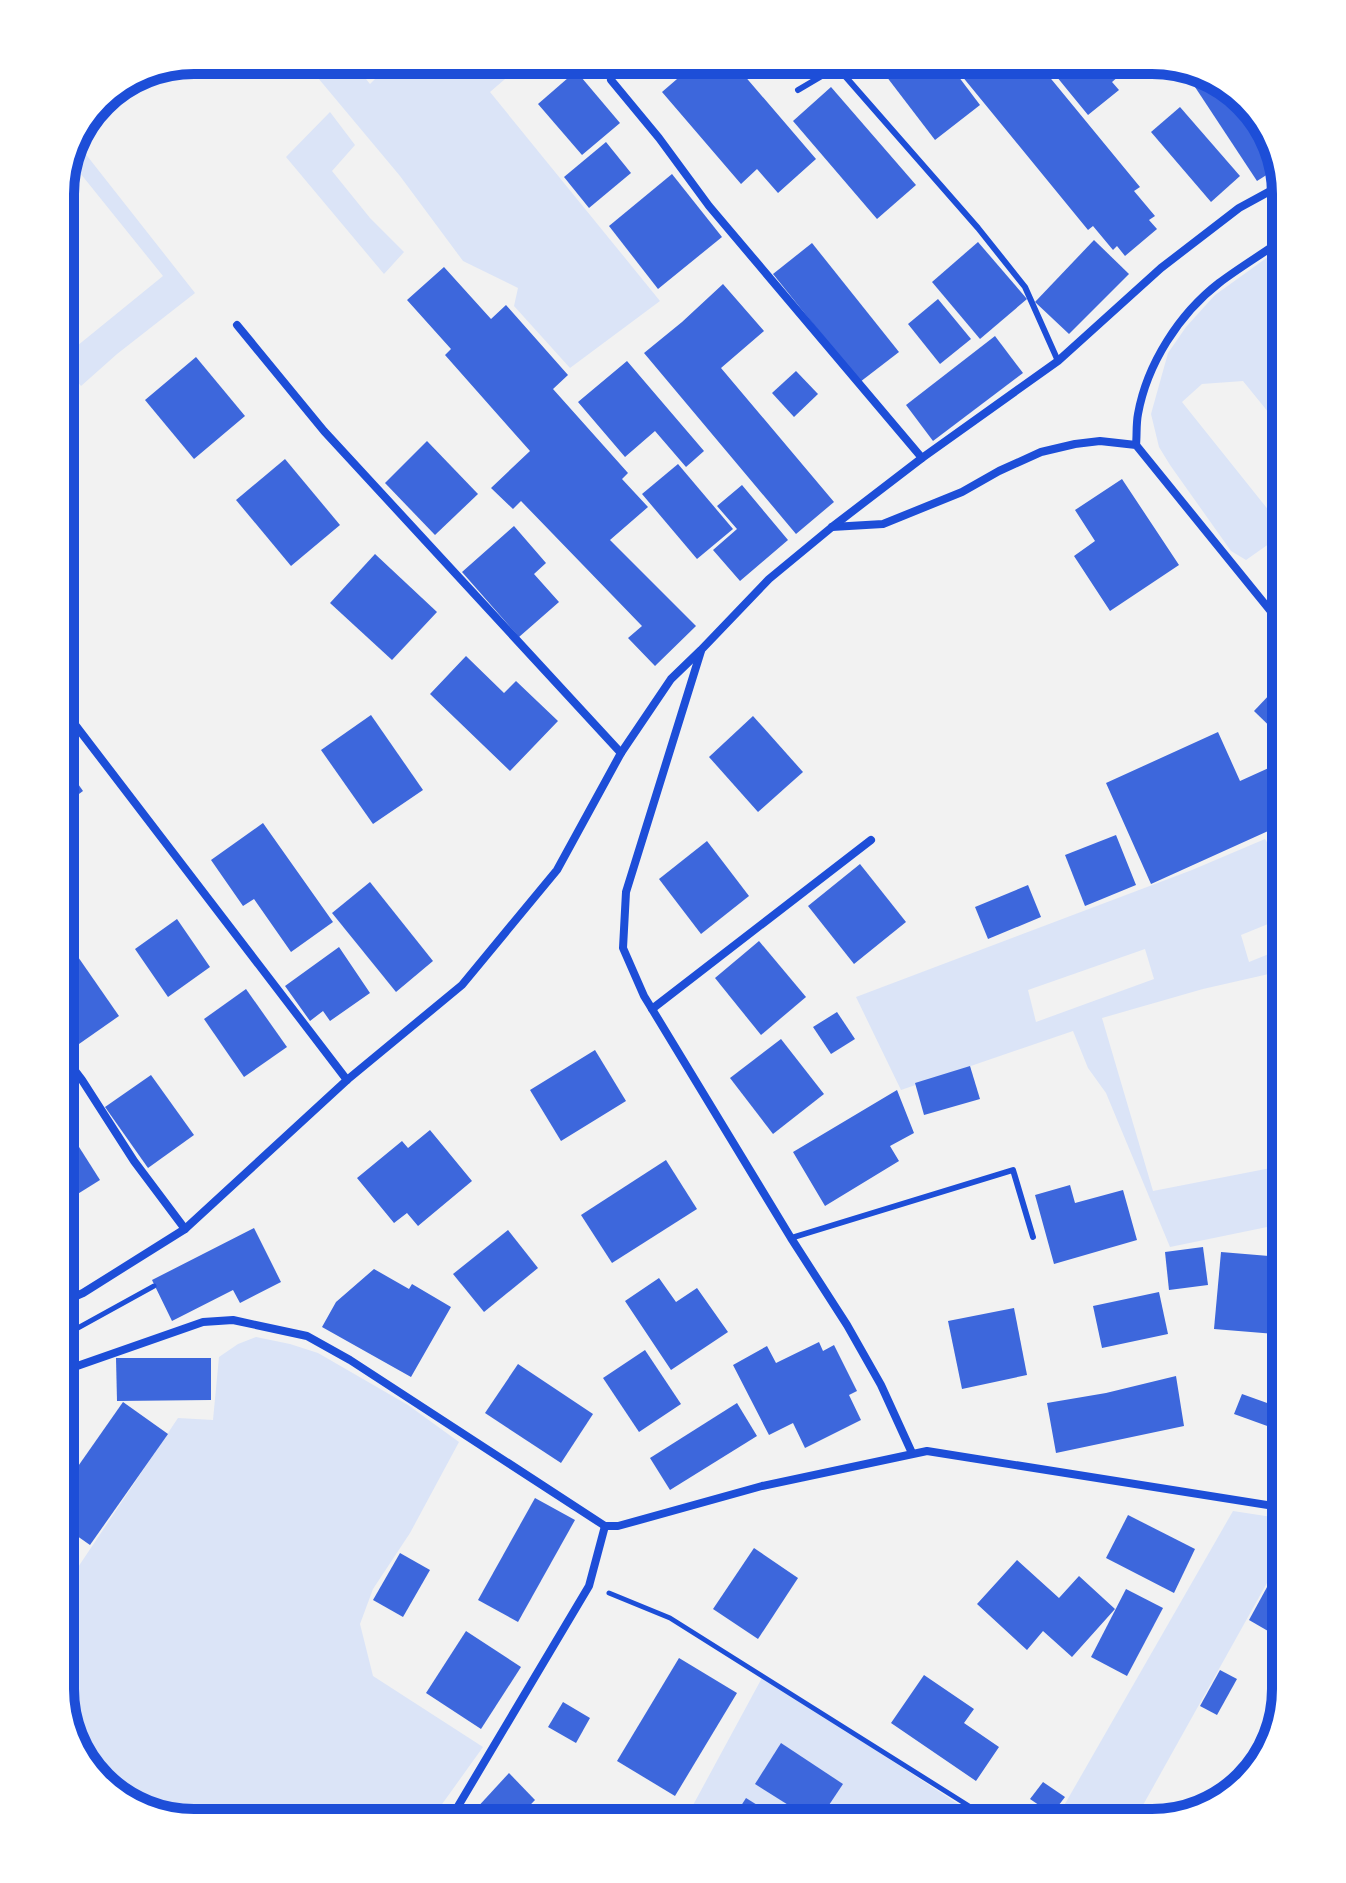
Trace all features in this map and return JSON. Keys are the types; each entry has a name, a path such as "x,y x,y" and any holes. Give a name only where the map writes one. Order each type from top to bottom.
{"street":[{"path":"611,80 709,206 922,458"},
{"path":"74,1297 185,1229 347,1080 462,985 557,870 621,753 671,679 769,579 922,458 1058,361 1161,268 1239,208 1272,190"},
{"path":"1272,247 1217,285 1188,312 1162,350 1148,380 1138,413 1136,445 1272,613"},
{"path":"237,325 324,431 621,753"},
{"path":"832,527 883,524 962,492 1041,452 1100,441 1136,445"},
{"path":"701,650 626,892 623,948 652,1009 881,1385 912,1453"},
{"path":"74,723 347,1080"},
{"path":"652,1009 871,840"},
{"path":"74,1069 134,1161 185,1229"},
{"path":"74,1367 203,1322 233,1320 307,1336 350,1360 605,1526 618,1526 762,1486 927,1451 1272,1506"},
{"path":"456,1809 589,1586 605,1526"}],"lane":[{"path":"798,90 825,74"},
{"path":"843,74 978,228 1025,287 1058,361"},
{"path":"791,1238 1013,1170 1033,1237"}],"path":[{"path":"76,1329 154,1286"},
{"path":"589,1586 670,1618 974,1809"}],"shaded area":[{"path":"315,74 362,74 370,84 380,74 511,74 490,92 660,301 570,368 514,306 518,288 463,261 400,176"},
{"path":"330,112 355,145 332,171 370,218 404,252 384,274 286,157"},
{"path":"83,150 195,293 81,386 74,378 74,342 77,346 163,276 77,169"},
{"path":"1272,254 1272,417 1243,381 1202,384 1182,402 1270,512 1272,511 1272,542 1246,560 1231,551 1170,465 1159,447 1151,414 1168,353 1215,295"},
{"path":"1265,839 1272,850 1272,943 1268,924 1241,935 1249,962 1272,953 1272,973 1102,1018 1153,1191 1272,1168 1272,1226 1170,1247 1106,1093 1088,1068 1073,1031 901,1090 856,997 1192,870","holes":["1145,949 1154,979 1036,1022 1028,990"]},
{"path":"256,1337 318,1353 408,1405 459,1442 410,1533 373,1589 360,1624 373,1676 483,1747 439,1809 424,1809 413,1804 410,1809 186,1809 163,1805 134,1793 109,1774 83,1735 74,1689 74,1573 178,1418 213,1420 219,1357 238,1344"},
{"path":"1233,1511 1272,1517 1272,1574 1141,1809 1062,1809"},
{"path":"763,1676 966,1809 690,1809"}],"building":[{"path":"573,74 579,74 620,123 582,155 538,104"},
{"path":"683,74 743,74 816,159 778,193 757,169 741,184 662,92"},
{"path":"885,74 957,74 980,105 935,140"},
{"path":"960,74 1047,74 1140,187 1134,191 1155,216 1149,220 1157,229 1125,256 1117,246 1113,250 1093,226 1088,230"},
{"path":"1054,74 1121,74 1112,82 1119,90 1088,115"},
{"path":"1200,84 1212,90 1237,109 1256,134 1270,173 1257,181 1195,87"},
{"path":"831,87 916,185 877,219 793,121"},
{"path":"1180,107 1240,176 1211,202 1151,132"},
{"path":"606,142 631,173 589,208 564,177"},
{"path":"672,174 722,237 658,289 609,226"},
{"path":"1094,240 1129,274 1069,334 1035,302"},
{"path":"978,242 1027,299 980,339 932,282"},
{"path":"812,243 899,352 860,382 773,274"},
{"path":"444,267 491,319 506,305 568,375 553,389 628,473 622,479 648,507 610,540 696,626 655,666 628,638 642,626 521,501 513,509 491,488 530,451 445,355 451,349 407,300"},
{"path":"723,284 764,331 721,368 834,502 796,534 644,353"},
{"path":"938,299 971,339 940,364 908,324"},
{"path":"995,336 1023,373 933,441 906,405"},
{"path":"196,357 245,416 194,459 145,400"},
{"path":"627,361 704,451 686,467 655,431 625,457 578,402"},
{"path":"796,371 818,394 794,417 772,393"},
{"path":"427,441 478,494 435,535 385,483"},
{"path":"285,459 340,525 291,566 236,500"},
{"path":"678,464 733,529 697,559 642,494"},
{"path":"1122,479 1179,565 1110,611 1074,556 1095,541 1075,510"},
{"path":"742,485 788,540 740,581 713,550 737,529 717,506"},
{"path":"514,526 546,563 534,574 559,602 519,637 462,572"},
{"path":"375,554 437,612 392,660 330,603"},
{"path":"466,656 504,693 516,681 558,721 510,771 430,694"},
{"path":"1272,692 1272,728 1254,711"},
{"path":"371,715 423,790 373,824 321,750"},
{"path":"753,716 803,772 758,812 709,757"},
{"path":"1218,732 1240,781 1272,766 1272,829 1151,884 1106,783"},
{"path":"74,778 83,791 74,798"},
{"path":"263,823 333,922 291,952 254,899 243,906 211,860"},
{"path":"1116,835 1136,885 1085,906 1065,855"},
{"path":"707,841 749,896 701,934 659,879"},
{"path":"860,864 906,922 854,964 808,906"},
{"path":"370,882 433,961 396,992 332,913"},
{"path":"1028,885 1041,917 988,939 975,907"},
{"path":"177,919 210,967 168,997 135,949"},
{"path":"759,941 806,997 761,1035 715,978"},
{"path":"339,947 370,993 330,1021 323,1011 310,1021 285,986"},
{"path":"76,954 119,1016 74,1048"},
{"path":"246,989 287,1047 244,1077 204,1019"},
{"path":"837,1012 855,1039 831,1054 813,1027"},
{"path":"781,1039 824,1094 773,1134 730,1078"},
{"path":"595,1050 626,1101 561,1141 530,1090"},
{"path":"970,1066 980,1099 924,1115 915,1083"},
{"path":"151,1075 194,1135 148,1168 105,1107"},
{"path":"897,1090 914,1133 890,1146 899,1161 825,1206 793,1152"},
{"path":"430,1130 472,1181 418,1226 407,1213 394,1223 357,1178 402,1141 408,1148"},
{"path":"74,1139 100,1180 74,1196"},
{"path":"666,1160 697,1209 612,1263 581,1215"},
{"path":"1070,1185 1075,1203 1123,1190 1137,1240 1054,1264 1035,1195"},
{"path":"254,1228 281,1282 240,1303 233,1290 172,1321 152,1280"},
{"path":"508,1230 538,1268 484,1312 453,1274"},
{"path":"1203,1247 1208,1285 1169,1290 1165,1252"},
{"path":"1221,1252 1272,1256 1272,1334 1214,1329"},
{"path":"374,1269 409,1289 412,1284 451,1307 411,1377 322,1327 336,1302"},
{"path":"659,1278 676,1302 697,1288 728,1332 671,1370 625,1301"},
{"path":"1159,1292 1168,1334 1102,1348 1093,1306"},
{"path":"1014,1308 1027,1375 962,1389 948,1321"},
{"path":"819,1342 823,1351 834,1345 857,1391 849,1395 861,1420 805,1448 793,1423 769,1435 733,1365 767,1346 776,1363"},
{"path":"645,1350 681,1404 639,1432 603,1378"},
{"path":"116,1358 211,1358 211,1400 117,1401"},
{"path":"518,1364 593,1414 561,1463 485,1413"},
{"path":"1176,1376 1184,1426 1056,1453 1047,1403"},
{"path":"1242,1394 1272,1405 1270,1427 1234,1414"},
{"path":"123,1402 168,1434 90,1545 74,1534 74,1472"},
{"path":"737,1403 757,1436 670,1490 650,1458"},
{"path":"535,1498 575,1520 518,1622 478,1600"},
{"path":"1128,1515 1195,1549 1174,1593 1106,1558"},
{"path":"754,1548 798,1578 758,1639 713,1609"},
{"path":"400,1553 430,1570 403,1617 373,1600"},
{"path":"1017,1560 1059,1598 1079,1576 1115,1609 1072,1657 1043,1631 1027,1650 977,1604"},
{"path":"1272,1578 1272,1624 1268,1631 1249,1620"},
{"path":"1126,1589 1163,1608 1127,1676 1091,1657"},
{"path":"466,1631 521,1667 481,1729 426,1693"},
{"path":"679,1658 737,1693 675,1796 617,1761"},
{"path":"1220,1670 1237,1679 1217,1715 1200,1706"},
{"path":"924,1675 974,1709 964,1723 999,1747 976,1781 891,1723"},
{"path":"563,1702 590,1718 576,1743 548,1727"},
{"path":"781,1743 843,1784 826,1809 795,1809 755,1784"},
{"path":"509,1773 535,1800 526,1809 476,1809"},
{"path":"1043,1782 1065,1797 1056,1809 1045,1809 1030,1799"},
{"path":"746,1798 764,1809 739,1809"}]}
